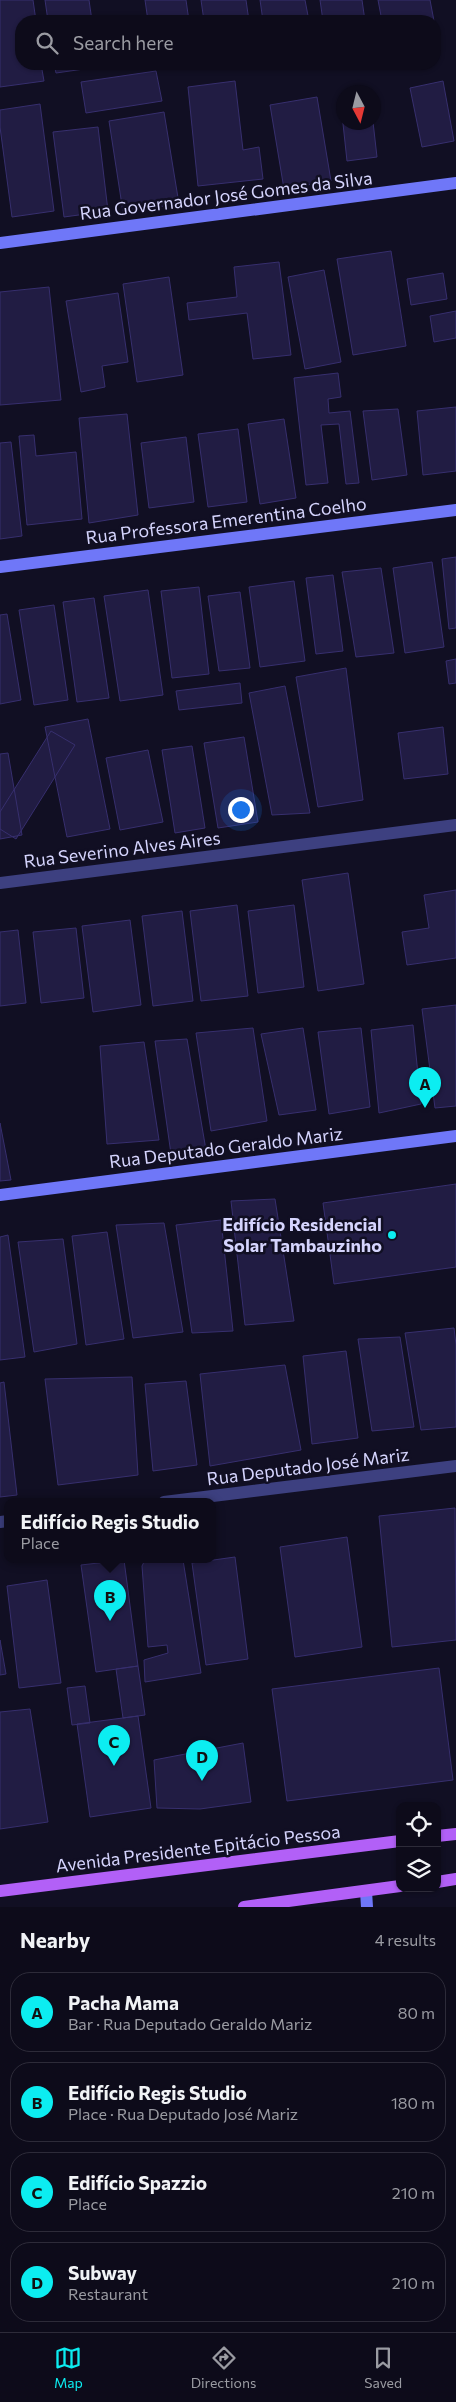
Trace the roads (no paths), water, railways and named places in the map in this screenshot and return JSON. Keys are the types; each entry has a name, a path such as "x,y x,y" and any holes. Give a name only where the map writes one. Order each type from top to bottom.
{"main road":[{"path":"441,1836 456,1834"},
{"name":"Avenida Presidente Epitácio Pessoa","path":"0,1891 396,1842"},
{"path":"441,1881 456,1879"},
{"path":"244,1907 396,1887"}],"street":[{"name":"Rua Governador José Gomes da Silva","path":"0,243 456,184"},
{"name":"Rua Professora Emerentina Coelho","path":"0,567 456,510"},
{"name":"Rua Severino Alves Aires","path":"0,883 456,824"},
{"name":"Rua Deputado Geraldo Mariz","path":"0,1195 456,1136"},
{"name":"Rua Deputado José Mariz","path":"196,1498 456,1466"},
{"path":"366,1891 367,1907"}],"place":[{"name":"Pacha Mama","path":"425,1108"},
{"name":"Edifício Residencial Solar Tambauzinho","path":"392,1235"},
{"name":"Edifício Regis Studio","path":"110,1621"},
{"name":"Edifício Spazzio","path":"114,1766"},
{"name":"Subway","path":"202,1781"}]}
